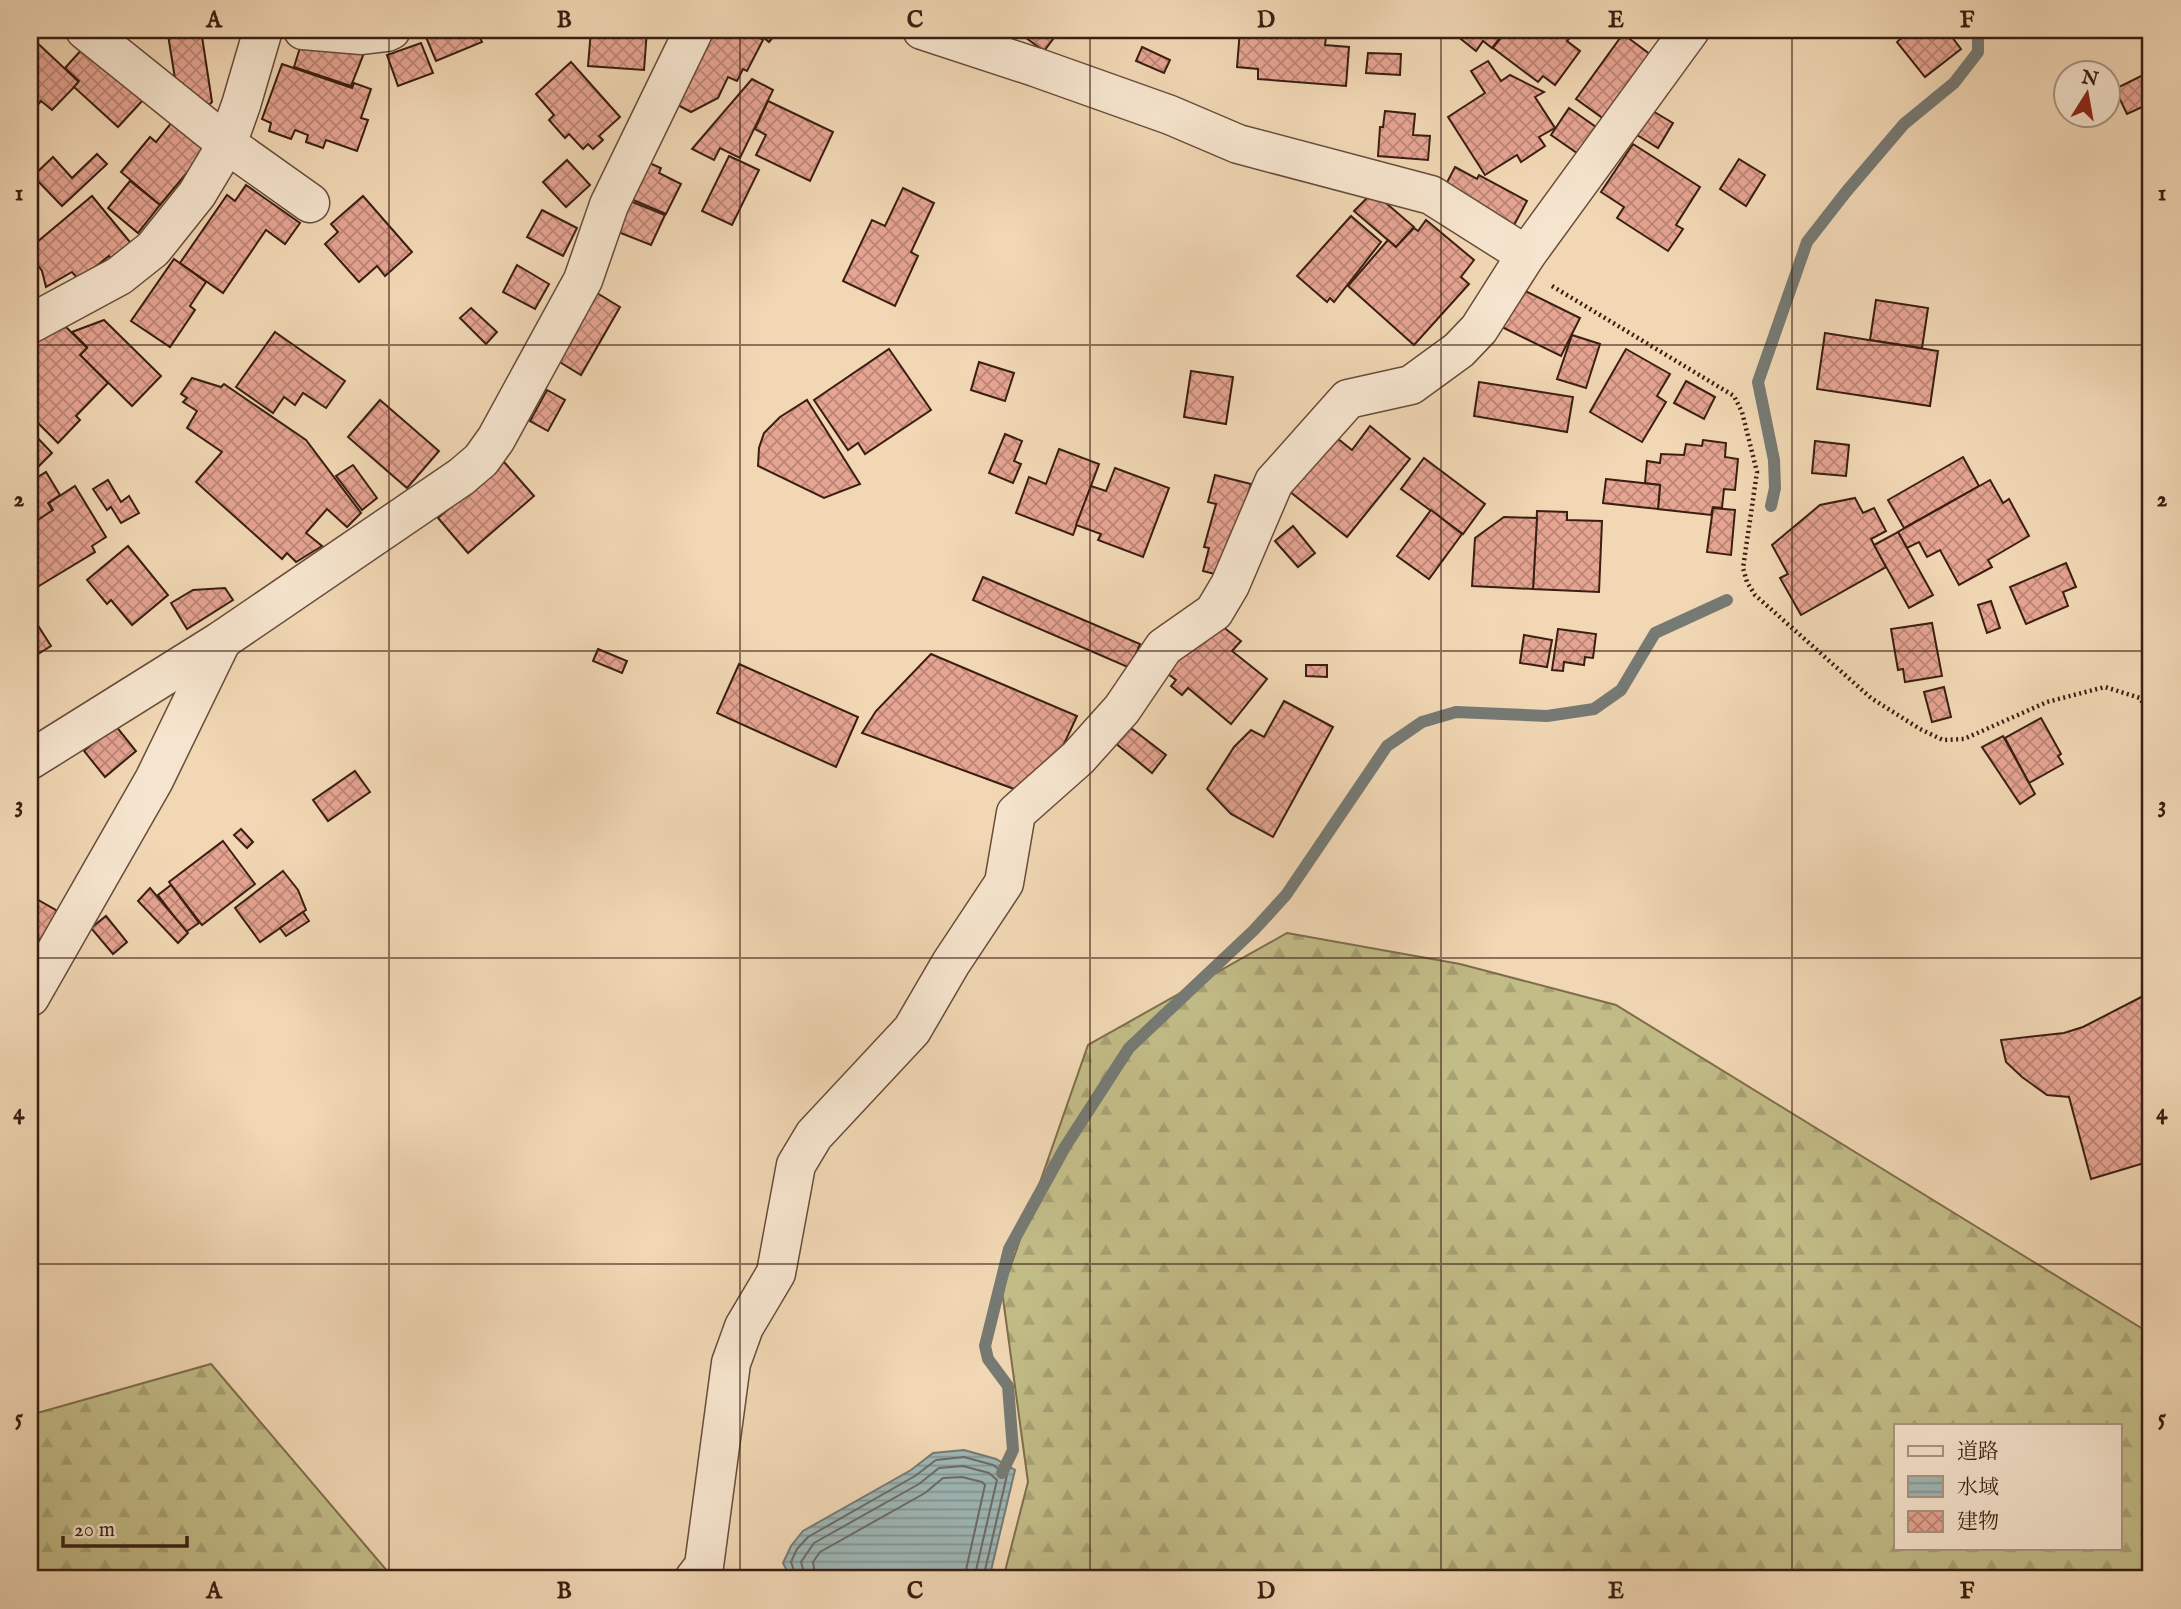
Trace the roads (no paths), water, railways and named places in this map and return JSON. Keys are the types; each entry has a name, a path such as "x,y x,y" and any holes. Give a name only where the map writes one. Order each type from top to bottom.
{"street":[{"path":"85,30 227,144 310,203"},
{"path":"30,324 119,276 153,249 197,194 227,144 263,30"},
{"path":"303,30 362,35 391,30"},
{"path":"30,760 222,640 461,477 481,460 496,439 583,280 609,205 694,30"},
{"path":"922,30 1133,102 1238,144 1431,195 1523,261"},
{"path":"694,1579 704,1566 732,1363 744,1327 776,1273 796,1165 814,1135 912,1030 951,963 1004,883 1016,813 1079,758 1122,709 1164,647 1214,612 1230,585 1274,482 1348,399 1411,385 1459,350 1479,329 1523,261 1690,30"},
{"path":"30,997 154,780 222,640"}],"water":[{"path":"964,1450 996,1459 1015,1470 989,1579 791,1579 783,1563 791,1546 803,1531 911,1470 933,1453"}],"waterway":[{"path":"1771,506 1775,488 1774,460 1758,382 1807,242 1904,124 1954,83 1978,52 1978,30"},
{"path":"1002,1473 1013,1450 1008,1386 988,1359 985,1346 1009,1249 1065,1147 1129,1048 1254,930 1286,895 1387,746 1422,722 1456,712 1547,716 1594,709 1621,690 1655,633 1727,600"}]}
